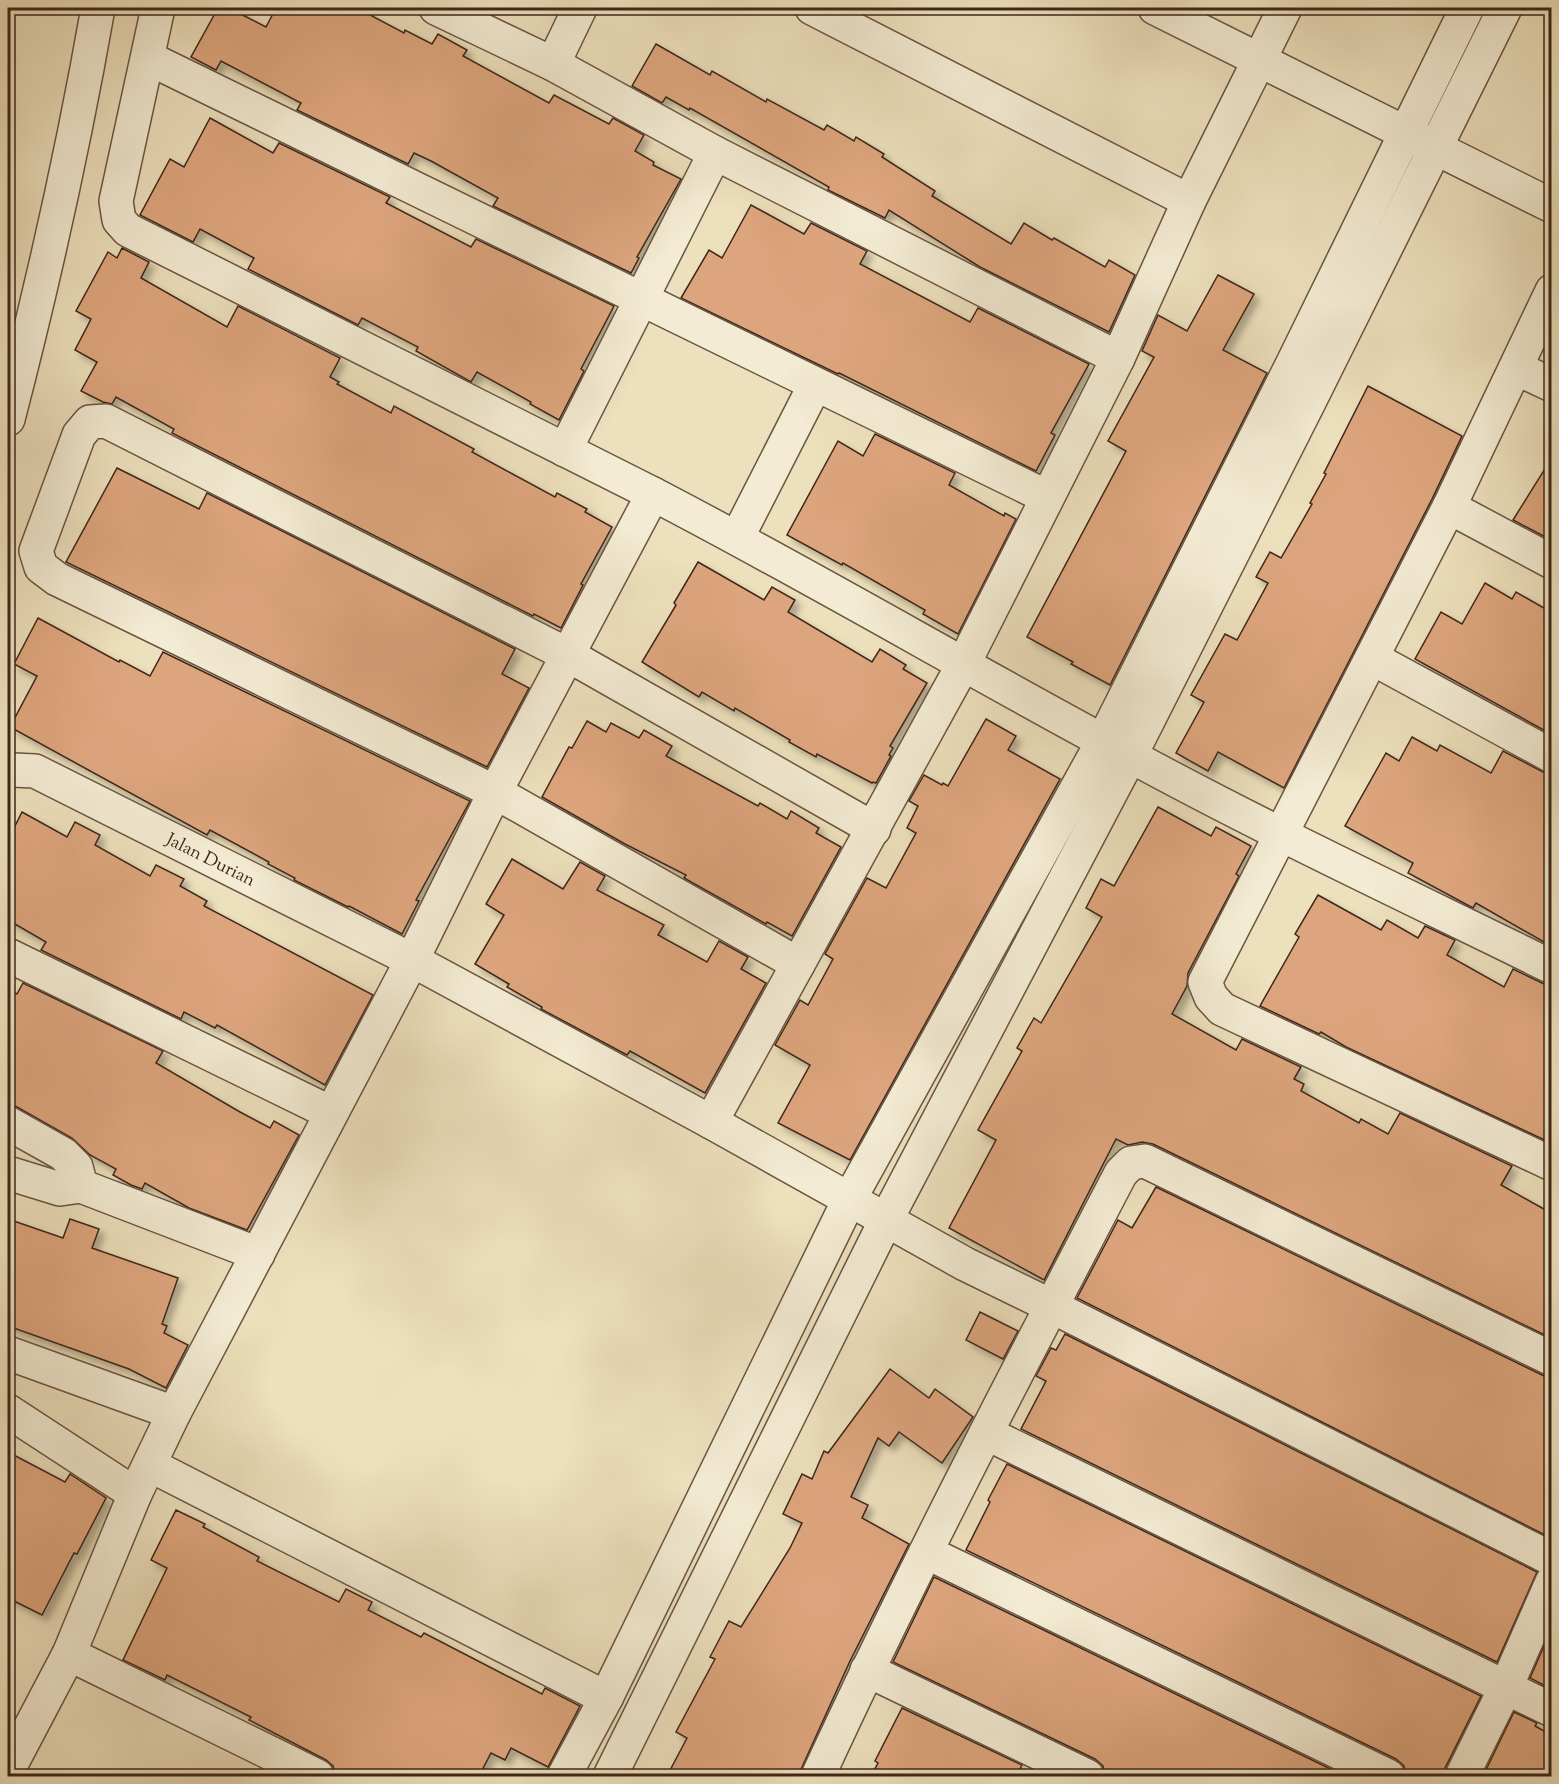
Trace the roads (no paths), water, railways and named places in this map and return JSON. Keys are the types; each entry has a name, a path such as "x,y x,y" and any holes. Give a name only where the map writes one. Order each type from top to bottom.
{"street":[{"path":"8,419 82,96 98,8"},
{"path":"158,8 116,201 118,220 128,230 653,494 737,538 1116,748 1280,834 1551,967"},
{"path":"436,8 553,64 715,153 1118,358"},
{"path":"553,64 580,8"},
{"path":"812,8 1189,201"},
{"path":"1155,8 1551,206"},
{"path":"711,1122 964,663 1118,358 1189,201 1285,8"},
{"path":"1294,396 1404,132 1467,8"},
{"path":"610,1776 886,1220 1116,748 1294,396 1434,148 1505,8"},
{"path":"148,58 1047,497"},
{"path":"565,450 715,153"},
{"path":"1551,291 1449,507 1205,982 1211,997 1222,1008 1551,1164"},
{"path":"1516,368 1551,386"},
{"path":"737,538 815,385"},
{"path":"798,964 495,792 57,579 41,567 36,551 79,435 90,422 106,421 568,655 874,829"},
{"path":"10,1766 69,1654 135,1494 174,1413 412,960 495,792 653,494"},
{"path":"1449,507 1551,562"},
{"path":"1372,658 1551,756"},
{"path":"564,1776 606,1698 849,1200 1116,748"},
{"name":"Jalan Durian","path":"8,771 35,771 412,960 711,1122 964,1264 1551,1559"},
{"path":"8,955 331,1113"},
{"path":"8,1123 63,1154 76,1167 81,1186"},
{"path":"818,1776 867,1670 986,1433 1122,1173 1131,1163 1145,1161 1551,1359"},
{"path":"8,1173 60,1189 81,1186 258,1254"},
{"path":"8,1353 174,1413"},
{"path":"8,1411 135,1494"},
{"path":"986,1433 1551,1710"},
{"path":"150,1465 606,1698"},
{"path":"926,1552 1388,1776"},
{"path":"1462,1776 1506,1687 1551,1582"},
{"path":"69,1654 317,1776"},
{"path":"867,1670 1087,1776"}]}
